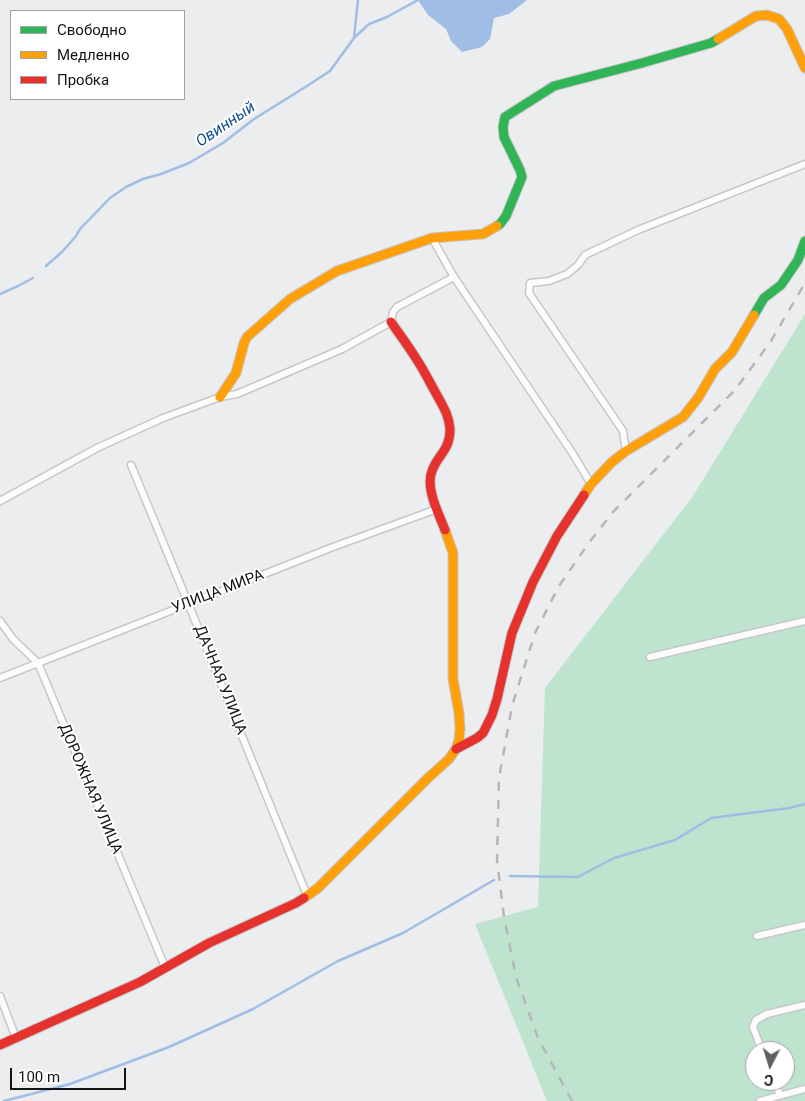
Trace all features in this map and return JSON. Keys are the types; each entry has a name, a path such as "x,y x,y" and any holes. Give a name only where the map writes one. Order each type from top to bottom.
{"street":[{"path":"220,397 236,373 246,337 290,299 337,271 432,238 483,234 500,224 506,216 522,177 504,137 505,117 554,86 712,43 756,16 779,19 787,29 805,68"},
{"path":"626,451 623,431 529,293 530,283 549,281 567,274 578,265 585,255 638,230 805,164"},
{"path":"432,238 454,277 573,454 591,484"},
{"path":"456,749 477,738 483,733 488,724 495,707 512,633 533,582 556,536 591,484 612,462 626,451 683,418 698,398 715,369 732,352 764,298 781,285 798,260 805,241"},
{"path":"0,1045 140,982 209,942 296,903 318,888 449,759 456,749 460,730 454,679 452,553 450,541 431,490 430,477 434,463 447,446 450,430 447,414 421,367 391,322 393,312 397,307 454,277"},
{"path":"0,500 97,448 163,418 220,397 238,394 342,349 391,322"},
{"name":"ДАЧНАЯ УЛИЦА","path":"131,465 307,895"},
{"name":"УЛИЦА МИРА","path":"0,678 333,547 437,509"},
{"name":"ДОРОЖНАЯ УЛИЦА","path":"0,621 13,639 38,663 165,967"},
{"path":"650,657 805,621"},
{"path":"757,936 805,925"},
{"path":"0,996 16,1038"},
{"path":"758,1041 753,1027 756,1020 767,1014 805,1005"},
{"path":"760,1101 805,1089"},
{"path":"778,1091 780,1096"}],"green space":[{"path":"805,314 805,1101 547,1101 475,924 538,907 545,688 693,496"}],"water":[{"path":"418,0 527,0 509,14 494,18 490,39 482,47 462,52 451,41 446,29 428,15"}],"waterway":[{"path":"354,38 358,0"},
{"name":"Овинный","path":"46,266 62,252 80,229 110,198 126,187 143,179 189,163 223,143 254,119 330,71 354,38 369,24 387,17 418,0"},
{"name":"Овинный","path":"0,294 33,278"},
{"path":"510,876 578,877 614,858 675,840 711,818 789,808 805,804"},
{"path":"4,1101 70,1084 169,1047 253,1009 338,961 403,933 494,880"}],"railway":[{"path":"572,1101 538,1038 516,977 504,917 497,860 499,778 512,706 535,633 559,586 588,544 613,512 735,390 771,341 805,283"}],"traffic: fast":[{"path":"497,226 506,216 522,177 504,137 505,117 554,86 642,63 711,43 718,39"},
{"path":"754,315 764,298 781,285 798,260 805,241"}],"traffic: slow":[{"path":"718,39 756,16 767,15 779,19 787,29 805,68"},
{"path":"220,397 236,373 247,337 290,299 337,271 432,238 483,234 497,226"},
{"path":"584,495 591,484 612,462 626,451 683,417 698,398 715,369 732,352 754,315"},
{"path":"304,898 318,888 449,759 456,749 460,729 453,679 453,553 445,530"}],"traffic: jam":[{"path":"391,322 423,369 449,420 448,442 434,465 430,478 431,493 445,530"},
{"path":"456,749 483,733 497,699 512,633 533,582 557,536 584,495"},
{"path":"0,1045 140,982 209,943 304,898"}]}
